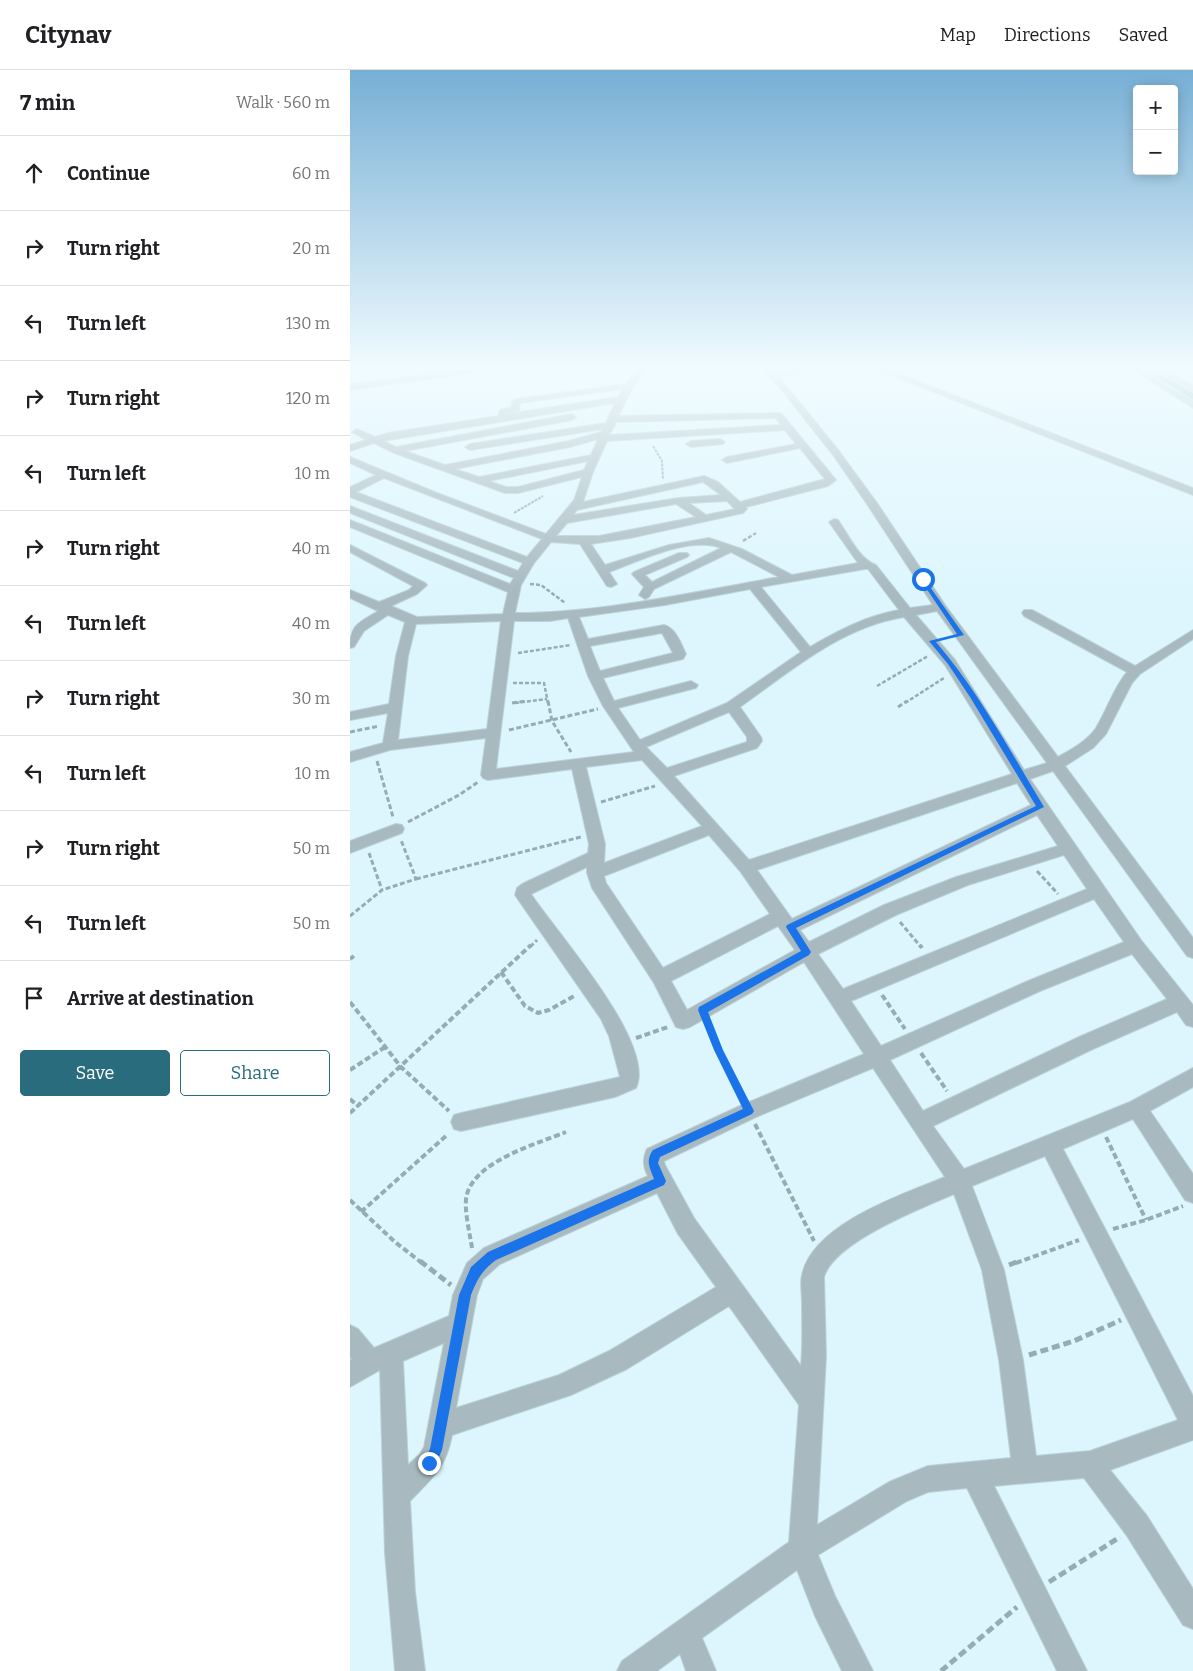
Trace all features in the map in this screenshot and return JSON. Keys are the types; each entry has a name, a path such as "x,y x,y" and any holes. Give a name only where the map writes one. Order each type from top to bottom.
{"street":[{"path":"350,448 367,443"},
{"path":"381,443 395,450 477,481 512,491 588,472"},
{"path":"395,450 435,443"},
{"path":"457,450 493,443"},
{"path":"444,468 575,443"},
{"path":"601,443 588,472 582,495 575,507 529,562 516,584 508,617 505,655 492,733 488,775 578,763 641,750 732,706 808,654 865,622 906,612 940,607"},
{"path":"691,444 701,443"},
{"path":"738,506 830,481 800,443"},
{"path":"828,443 872,503 940,607 945,640 956,671 1040,807 1135,945 1193,1019"},
{"path":"1067,443 1193,492"},
{"path":"726,460 803,446"},
{"path":"417,458 433,454"},
{"path":"477,481 595,457"},
{"path":"351,461 433,495 549,539 611,540 741,510 714,484 704,479 575,507"},
{"path":"350,492 385,474"},
{"path":"350,492 529,562"},
{"path":"564,520 678,500 729,498"},
{"path":"678,500 704,518"},
{"path":"350,509 516,584"},
{"path":"834,522 866,565"},
{"path":"350,523 516,584"},
{"path":"650,587 638,574 690,551 660,528"},
{"path":"583,540 611,584"},
{"path":"611,540 626,563"},
{"path":"602,570 683,545 708,541 790,578"},
{"path":"350,548 421,584 413,592 385,608 360,629 350,644"},
{"path":"641,604 650,587 729,549"},
{"path":"350,594 411,620 537,618 754,586 866,565 872,567 906,612 945,640 1056,765 1193,951"},
{"path":"754,586 808,654"},
{"path":"575,613 582,644 610,706 641,750 746,867 839,998 919,1123 959,1180 993,1270 1011,1360 1025,1469"},
{"path":"1028,614 1135,671"},
{"path":"390,746 402,656 411,620"},
{"path":"582,644 664,630 667,631 680,654 595,676"},
{"path":"746,867 1056,765 1088,745 1101,731 1126,682 1135,671 1193,634"},
{"path":"610,706 692,685"},
{"path":"667,777 752,745 755,741 754,737 732,706"},
{"path":"350,716 395,707"},
{"path":"350,757 390,746 492,733"},
{"path":"578,763 595,834 598,884 660,978 683,1021 806,952 890,910 962,881 1069,848"},
{"path":"660,978 1040,807"},
{"path":"461,1122 629,1082 630,1075 622,1043 591,987 548,931 523,892 596,864 713,828"},
{"path":"350,847 396,829"},
{"path":"839,998 1097,891"},
{"path":"811,1400 686,1226 661,1181 653,1159 657,1154 749,1111 877,1057 1034,986 1135,945"},
{"path":"919,1123 955,1104 1086,1043 1180,1002"},
{"path":"858,1671 825,1606 802,1550 814,1356 813,1278 816,1266 822,1257 869,1221 959,1180 1050,1145 1137,1108 1193,1077"},
{"path":"1137,1108 1189,1199"},
{"path":"1050,1145 1193,1422"},
{"path":"396,1496 429,1463 436,1450 465,1295 475,1271 492,1256 661,1181"},
{"path":"440,1426 562,1386 618,1360 732,1291"},
{"path":"370,1363 459,1324"},
{"path":"350,1337 370,1363 396,1496 398,1570 403,1627 410,1671"},
{"path":"632,1671 802,1550 898,1491 928,1479 1090,1464 1193,1427"},
{"path":"1090,1464 1137,1526 1193,1615"},
{"path":"974,1474 1072,1671"},
{"path":"685,1633 700,1671"}],"path":[{"path":"657,449 664,464 662,487"},
{"path":"503,520 548,493 542,483"},
{"path":"516,584 533,583 541,585 575,613"},
{"path":"877,686 945,640"},
{"path":"505,655 582,644"},
{"path":"898,707 956,671"},
{"path":"500,684 540,682 545,684 552,720 578,763"},
{"path":"497,705 547,699"},
{"path":"492,733 610,706"},
{"path":"350,732 393,723"},
{"path":"374,751 396,829 416,879"},
{"path":"396,829 459,795 488,775"},
{"path":"588,805 667,777"},
{"path":"350,916 382,890 416,879 595,834"},
{"path":"365,842 382,890"},
{"path":"1028,862 1067,903"},
{"path":"890,910 932,960"},
{"path":"350,1113 501,972 548,931"},
{"path":"501,972 524,1005 532,1012 543,1013 591,987"},
{"path":"874,983 955,1104"},
{"path":"350,1002 401,1067 461,1122 361,1212"},
{"path":"702,1010 718,1050 822,1257"},
{"path":"622,1043 683,1021"},
{"path":"350,1070 385,1047"},
{"path":"350,1099 358,1106"},
{"path":"1099,1123 1146,1220"},
{"path":"475,1271 467,1195 480,1172 505,1158 566,1132"},
{"path":"993,1270 1096,1234 1146,1220 1189,1199"},
{"path":"350,1200 395,1242 465,1295"},
{"path":"1011,1360 1074,1341 1136,1313"},
{"path":"941,1671 1034,1592 1137,1526"}],"route":[{"path":"429,1463 436,1450 465,1295 475,1271 482,1263 492,1256 661,1181 654,1167 654,1156 661,1151 749,1111 718,1050 702,1010 806,952 790,927 1040,807 973,697 950,663 932,641 961,635 940,607 923,579"}]}
